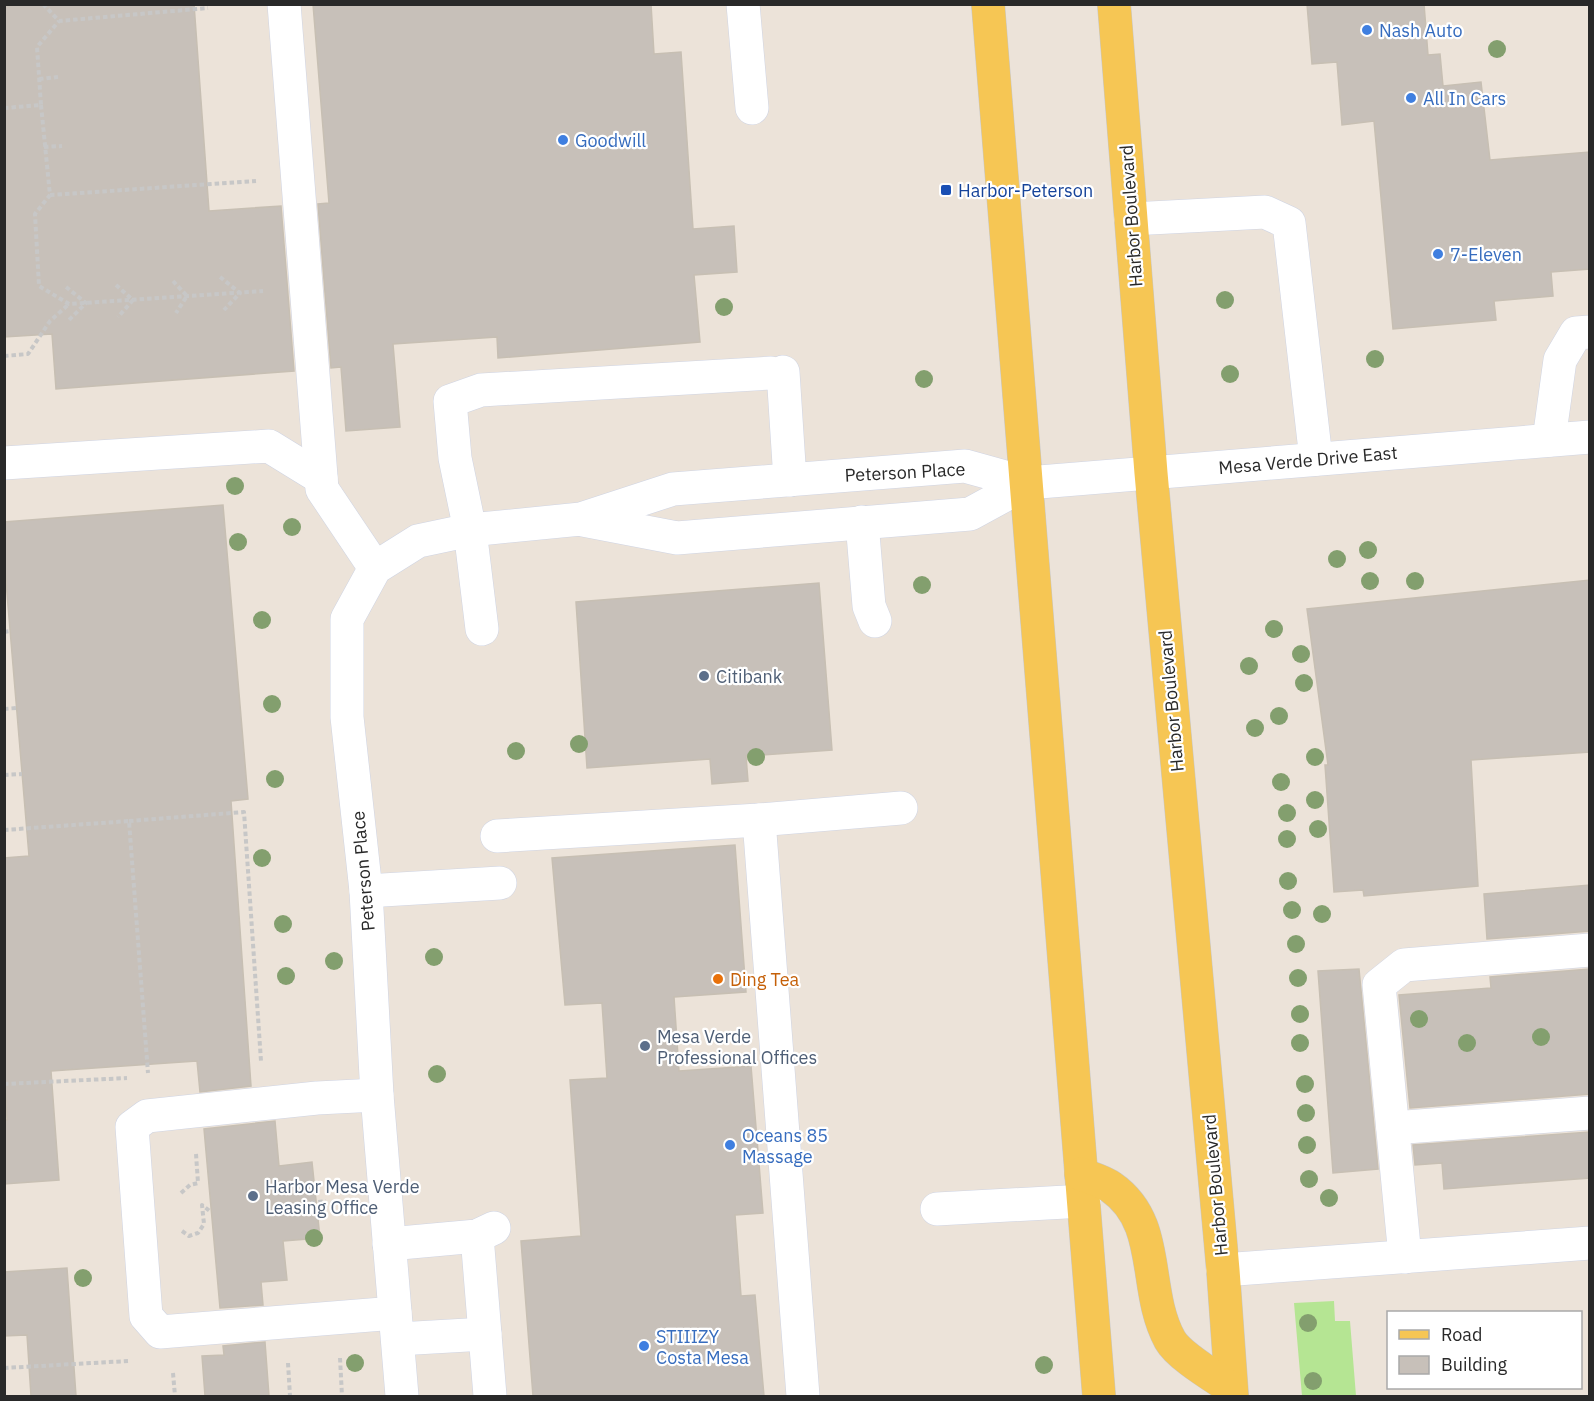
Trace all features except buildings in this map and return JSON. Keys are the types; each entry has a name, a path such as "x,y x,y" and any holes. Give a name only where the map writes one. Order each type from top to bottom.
{"main road":[{"path":"988,4 1099,1396"},
{"name":"Harbor Boulevard","path":"1114,4 1151,473 1223,1270 1231,1392"},
{"path":"1083,1187 1109,1185 1128,1201 1145,1230 1159,1311 1171,1342 1231,1392"}],"street":[{"path":"284,4 322,489 375,568"},
{"path":"743,4 752,108"},
{"path":"1131,219 1265,213 1289,223 1316,459"},
{"path":"1549,440 1560,360 1576,333 1590,332"},
{"path":"482,629 470,530 454,458 450,401 481,390 777,372 790,480"},
{"name":"Mesa Verde Drive East","path":"1027,483 1590,437"},
{"path":"4,462 269,447 321,478"},
{"name":"Peterson Place","path":"402,1396 377,1095 366,891 347,717 347,619 375,568 418,541 470,530 581,519 673,489 965,466 1027,483"},
{"name":"Peterson Place","path":"581,519 677,538 970,514 1027,483"},
{"path":"862,522 869,606 875,621"},
{"path":"497,836 759,820 902,808"},
{"path":"759,820 803,1396"},
{"path":"366,891 500,883"},
{"path":"1405,1257 1379,985 1404,965 1590,950"},
{"path":"377,1095 317,1098 147,1116 132,1127 146,1316 160,1332 397,1326 485,1334"},
{"path":"1393,1128 1590,1113"},
{"path":"937,1209 1083,1187"},
{"path":"389,1244 486,1232 485,1334 490,1396"},
{"path":"1223,1270 1590,1244"}],"path":[{"path":"43,4 59,21"},
{"path":"50,195 44,147 37,46 59,21 208,8"},
{"path":"39,79 58,77"},
{"path":"4,108 41,105"},
{"path":"44,147 62,146"},
{"path":"257,181 50,195 35,213 39,286 69,304 275,290"},
{"path":"220,278 240,293"},
{"path":"173,281 187,296"},
{"path":"116,285 133,300"},
{"path":"66,287 86,303"},
{"path":"224,310 240,293"},
{"path":"176,313 187,296"},
{"path":"118,317 133,300"},
{"path":"69,320 86,303"},
{"path":"4,356 28,354 50,321 69,304"},
{"path":"4,632 10,631"},
{"path":"4,709 16,708"},
{"path":"4,775 22,774"},
{"path":"4,830 244,812 262,1066"},
{"path":"129,821 148,1077"},
{"path":"4,1084 136,1077"},
{"path":"177,1201 182,1191 198,1183 192,1111"},
{"path":"296,1205 326,1201"},
{"path":"179,1226 182,1232 189,1236 198,1233 204,1224 202,1205 212,1212"},
{"path":"4,1368 136,1360"},
{"path":"172,1368 175,1396"}],"green space":[{"path":"1334,1301 1335,1321 1350,1321 1356,1396 1302,1396 1294,1303"}],"place":[{"name":"Nash Auto","path":"1367,30"},
{"name":"All In Cars","path":"1411,98"},
{"name":"Goodwill","path":"563,140"},
{"name":"Harbor-Peterson","path":"946,190"},
{"name":"7-Eleven","path":"1438,254"},
{"name":"Citibank","path":"704,676"},
{"name":"Ding Tea","path":"718,979"},
{"name":"Mesa Verde Professional Offices","path":"645,1046"},
{"name":"Oceans 85 Massage","path":"730,1145"},
{"name":"Harbor Mesa Verde Leasing Office","path":"253,1196"},
{"name":"STIIIZY Costa Mesa","path":"644,1346"}]}
